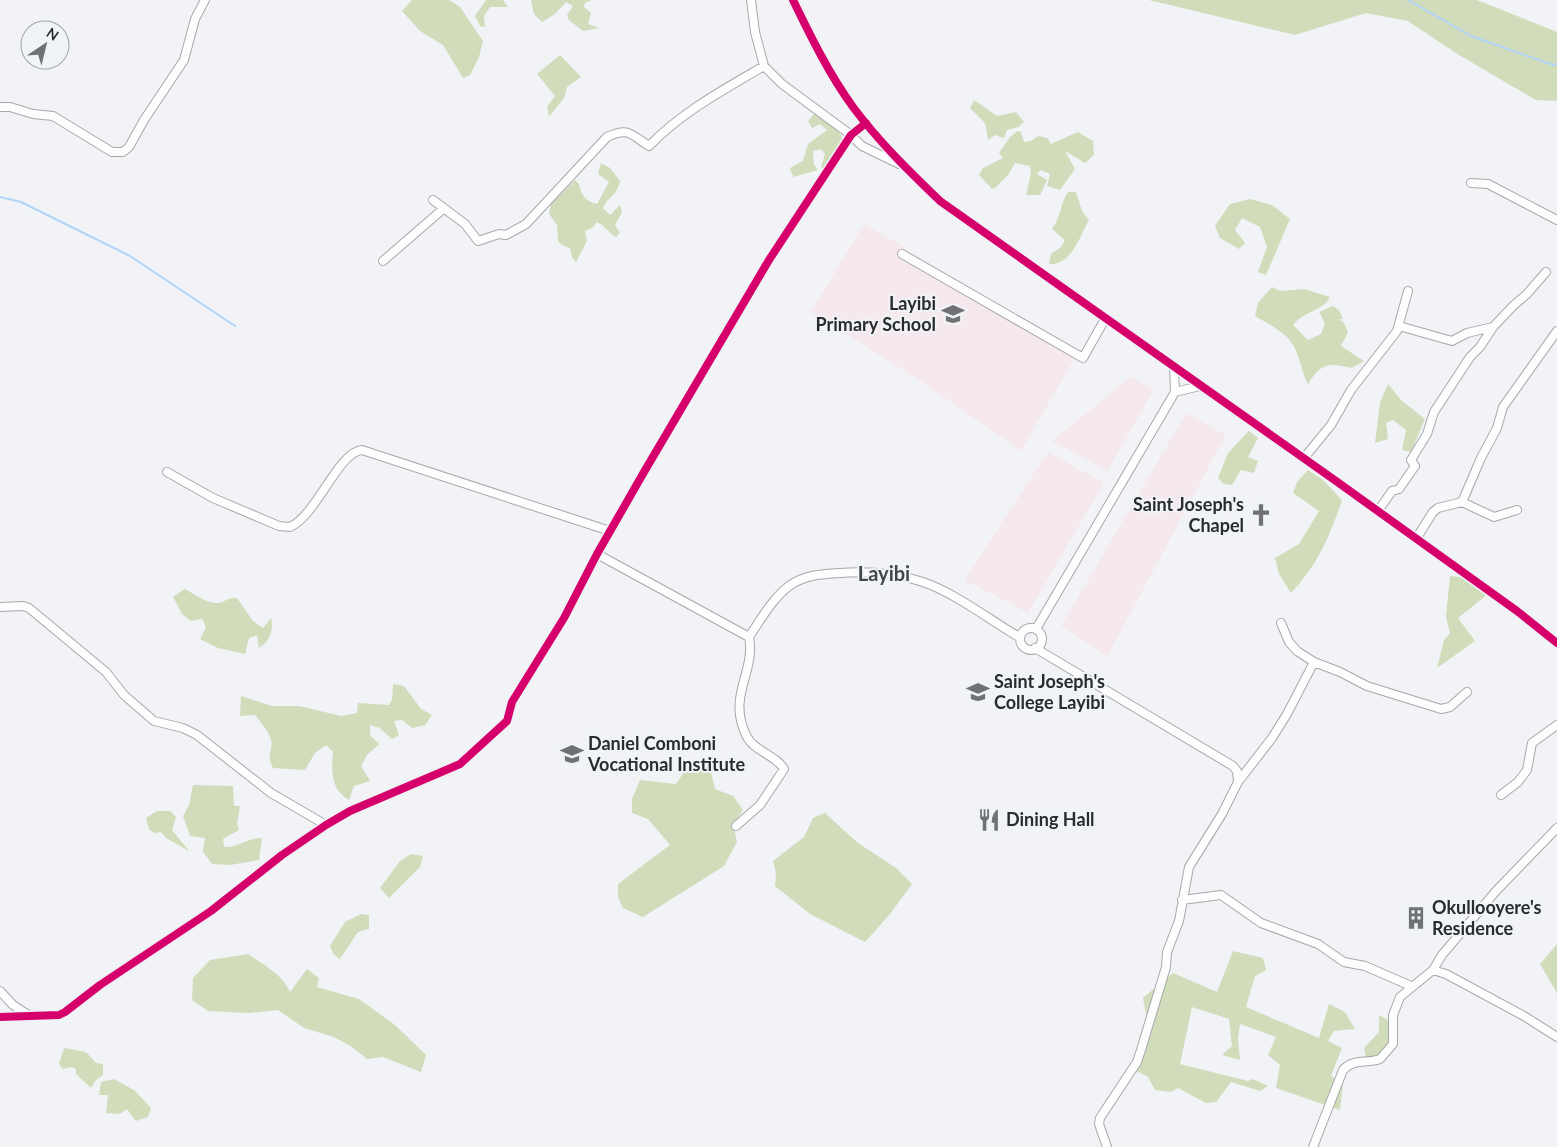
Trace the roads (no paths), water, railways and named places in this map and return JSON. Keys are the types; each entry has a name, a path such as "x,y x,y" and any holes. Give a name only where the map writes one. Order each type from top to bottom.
{"street":[{"path":"0,107 10,107 33,114 53,116 112,152 123,152 130,147 144,120 184,60 195,20 205,0"},
{"path":"751,0 755,32 764,66 782,84 851,135 862,146 872,153 903,165"},
{"path":"793,0 833,78 866,124 903,165 940,201 1378,511 1517,611 1557,643"},
{"path":"433,200 465,224 478,241 514,232 531,219 606,137 624,131 631,132 649,146 680,118 731,83 764,66"},
{"path":"0,1018 59,1014 73,1007 100,985 211,911 282,855 326,825 350,811 459,765 507,721 512,702 564,618 610,531 769,260 851,135 866,124"},
{"path":"1471,183 1488,184 1557,220"},
{"path":"383,261 443,209"},
{"path":"902,254 1083,358 1105,319"},
{"path":"1378,511 1392,491 1399,490 1415,466 1411,460 1426,434 1434,412 1470,357 1480,347 1493,327 1527,294 1546,272"},
{"path":"1304,458 1331,425 1351,390 1399,326 1408,291"},
{"path":"1399,326 1452,341 1467,332 1493,327"},
{"path":"1462,502 1480,458 1497,428 1503,406 1557,330"},
{"path":"1036,629 1175,392 1174,367"},
{"path":"1175,392 1200,386"},
{"path":"167,472 213,498 279,526 290,527 313,504 350,454 362,450 610,531"},
{"path":"1416,539 1436,509 1462,502 1494,518 1517,510"},
{"path":"597,554 749,637 752,649 742,684 740,699 739,712 742,724 749,740 784,769 760,805 736,826"},
{"path":"749,637 778,596 796,582 816,574 859,572 893,575 924,583 1019,637 1025,648 1035,648 1234,766 1237,771 1238,782"},
{"path":"0,606 23,606 29,608 106,672 124,695 154,721 183,728 197,735 271,793 326,825"},
{"path":"1281,623 1289,642 1297,651 1314,662 1340,672 1367,686 1441,709 1450,707 1467,692"},
{"path":"1019,637 1022,631 1029,627 1036,629 1042,636 1041,641 1035,648"},
{"path":"1107,1147 1099,1124 1100,1118 1137,1062 1166,967 1167,952 1179,921 1189,867 1219,819 1238,782 1272,738 1314,662"},
{"path":"1500,795 1518,782 1527,770 1532,743 1557,725"},
{"path":"1313,1147 1343,1070 1348,1064 1358,1061 1380,1059 1390,1050 1394,1038 1393,1015 1396,1006 1411,986 1433,970 1442,955 1496,891 1557,828"},
{"path":"1182,900 1221,896 1261,923 1318,944 1344,962 1365,966 1411,986"},
{"path":"1442,955 1446,974"},
{"path":"1433,970 1446,974 1524,1016 1557,1037"},
{"path":"0,991 14,1005 30,1016"}],"waterway":[{"path":"1408,0 1471,36 1553,65 1557,64"},
{"path":"0,197 21,202 130,256 235,326"}],"place":[{"name":"Layibi Primary School","path":"953,314"},
{"name":"Saint Joseph's Chapel","path":"1261,515"},
{"name":"Saint Joseph's College Layibi","path":"978,692"},
{"name":"Daniel Comboni Vocational Institute","path":"572,754"},
{"name":"Dining Hall","path":"989,820"},
{"name":"Okullooyere's Residence","path":"1416,918"}],"district":[{"name":"Layibi","path":"884,574"}]}
